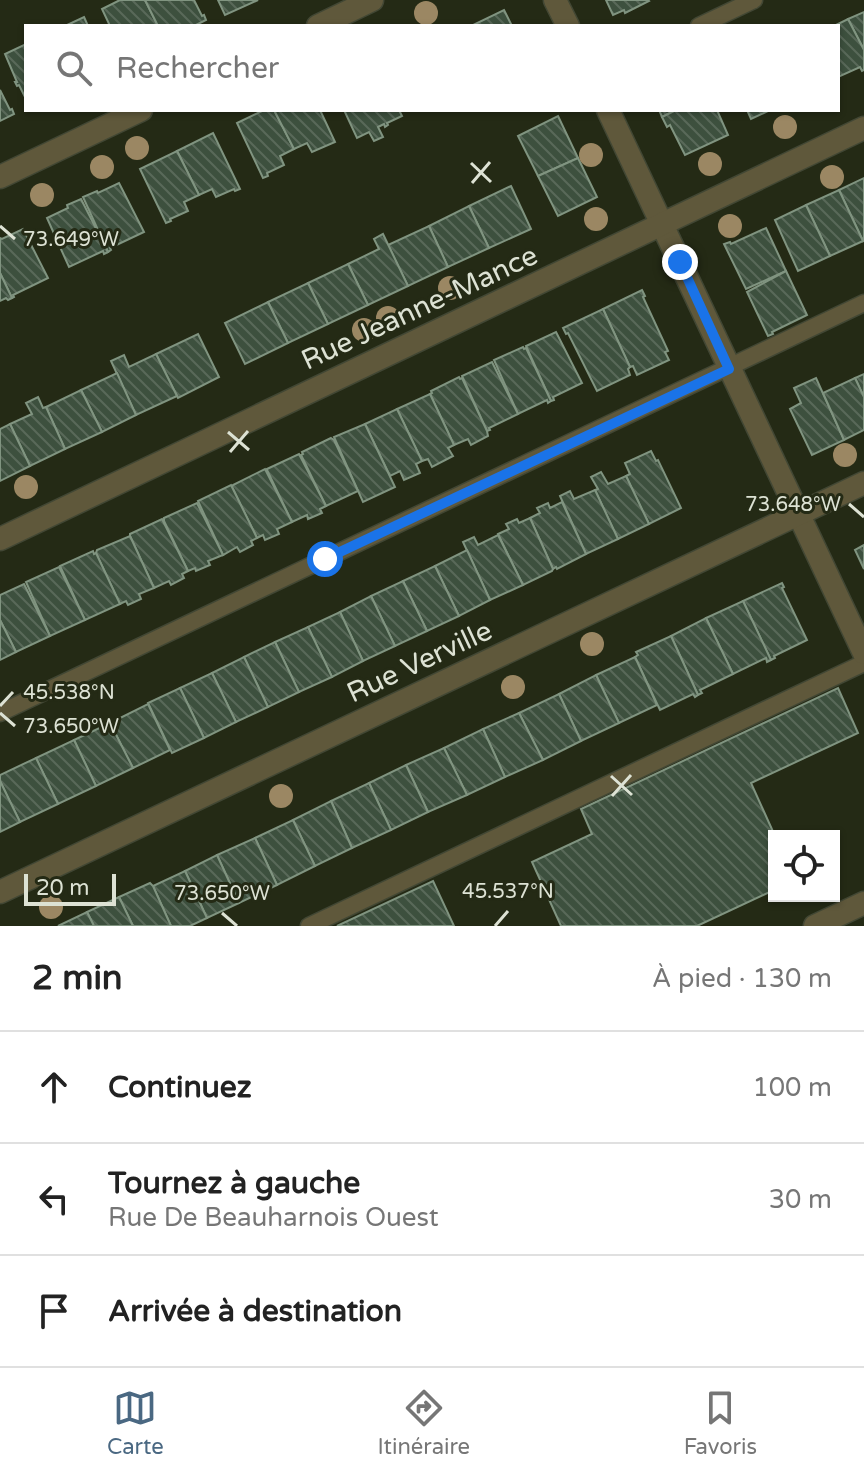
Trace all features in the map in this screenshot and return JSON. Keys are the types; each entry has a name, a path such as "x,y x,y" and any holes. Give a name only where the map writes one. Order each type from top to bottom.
{"street":[{"path":"322,24 372,0"},
{"path":"555,0 567,24"},
{"path":"0,177 137,112"},
{"path":"609,112 864,653"},
{"name":"Rue Jeanne-Mance","path":"0,539 864,128"},
{"name":"Rue Verville","path":"0,892 864,483"},
{"path":"815,926 864,903"}],"lane":[{"path":"703,24 754,0"},
{"path":"0,713 864,303"},
{"path":"309,926 864,663"}],"building":[{"path":"120,0 145,0 157,24 109,24 102,9"},
{"path":"145,0 194,0 206,20 198,24 157,24"},
{"path":"218,0 258,0 225,15"},
{"path":"606,0 649,1 625,13 624,10 613,15"},
{"path":"504,10 511,24 475,24"},
{"path":"864,12 864,50 848,19"},
{"path":"84,17 87,24 69,24"},
{"path":"848,19 864,50 864,70 860,67 840,76 838,24"},
{"path":"24,45 24,95 15,82 5,54"},
{"path":"0,90 14,114 0,121"},
{"path":"260,112 275,112 294,149 280,156 284,165 263,178 237,123"},
{"path":"275,112 321,112 335,142 312,152 307,143 294,149"},
{"path":"345,112 400,112 402,116 385,127 384,124 378,127 383,137 374,141 369,132 357,138"},
{"path":"672,112 718,112 728,135 685,155 670,125 667,127 662,117"},
{"path":"748,112 766,112 751,119"},
{"path":"558,116 578,158 538,176 518,136"},
{"path":"213,133 240,189 216,197 212,189 199,195 177,151"},
{"path":"177,151 199,195 184,202 188,211 166,223 140,169"},
{"path":"578,158 597,197 558,216 538,176"},
{"path":"864,178 864,240 863,241 839,190"},
{"path":"119,183 144,232 110,248 108,252 83,197"},
{"path":"511,186 531,229 489,248 469,206"},
{"path":"839,190 863,241 830,256 806,205"},
{"path":"81,199 108,252 104,254 103,251 69,267 47,218"},
{"path":"806,205 830,256 798,271 775,220"},
{"path":"469,206 489,248 448,267 429,226"},
{"path":"429,226 448,267 408,286 388,245"},
{"path":"766,228 786,271 746,289 724,244 731,244"},
{"path":"23,229 48,278 12,298 0,273 0,238"},
{"path":"383,234 408,286 368,305 348,264 379,249 374,239"},
{"path":"348,264 368,305 328,324 308,283"},
{"path":"786,271 807,315 768,336 747,292"},
{"path":"0,273 12,298 8,300 0,301"},
{"path":"308,283 328,324 288,343 268,302"},
{"path":"642,290 669,360 637,375 633,366 630,367 603,309"},
{"path":"268,302 288,343 245,364 225,323"},
{"path":"603,309 630,367 630,375 597,391 563,328"},
{"path":"556,332 582,383 553,397 551,401 526,346"},
{"path":"198,334 219,377 178,398 156,354"},
{"path":"523,347 551,401 518,414 494,360"},
{"path":"156,354 177,396 136,415 111,361 124,355 129,367"},
{"path":"492,362 518,414 487,431 462,376"},
{"path":"117,373 136,415 102,432 81,390"},
{"path":"864,374 864,397 855,378"},
{"path":"459,377 488,436 471,445 468,439 454,445 430,394"},
{"path":"816,378 844,440 812,455 790,409 801,403 794,388"},
{"path":"855,378 864,397 864,430 844,440 823,393"},
{"path":"81,390 102,432 65,449 46,407"},
{"path":"430,394 454,445 448,448 453,456 432,467 428,459 422,461 397,409"},
{"path":"38,397 43,408 46,407 65,449 30,466 10,424 32,414 26,403"},
{"path":"397,409 422,461 416,464 420,473 404,480 400,471 390,476 365,424"},
{"path":"10,424 30,466 0,481 0,429"},
{"path":"365,424 395,487 363,502 334,437"},
{"path":"331,438 358,491 326,506 301,455"},
{"path":"651,451 681,508 649,524 626,476 630,474 625,463"},
{"path":"299,454 326,506 320,509 322,513 292,522 267,469"},
{"path":"265,469 292,522 277,529 279,534 265,540 263,535 257,538 232,487"},
{"path":"601,472 608,484 626,476 649,524 618,539 591,477"},
{"path":"231,485 257,538 251,541 253,545 240,552 237,547 223,555 198,501"},
{"path":"595,490 618,539 586,554 560,496 570,491 574,499"},
{"path":"562,502 586,554 553,569 530,518 540,513 537,508 548,503 550,508"},
{"path":"197,503 223,555 208,561 210,565 188,571 164,518"},
{"path":"530,518 553,569 523,585 498,534 509,529 506,524"},
{"path":"162,519 188,571 182,574 184,578 171,585 169,581 154,588 130,534"},
{"path":"498,535 523,585 490,600 463,542 474,537 478,545"},
{"path":"130,536 154,588 139,594 141,599 128,605 126,601 120,604 96,553"},
{"path":"864,545 864,569 855,550"},
{"path":"467,550 490,600 459,616 435,566"},
{"path":"93,551 120,604 85,620 60,566"},
{"path":"435,566 459,616 427,631 403,581"},
{"path":"59,567 85,620 50,636 26,582"},
{"path":"403,581 427,631 395,646 371,596"},
{"path":"782,583 807,640 771,660 743,601"},
{"path":"24,584 50,636 16,652 0,620 0,595"},
{"path":"371,596 395,646 363,661 340,612"},
{"path":"743,601 771,660 767,662 766,658 733,674 706,618"},
{"path":"340,612 363,661 332,677 308,627"},
{"path":"706,618 733,674 700,690 702,693 698,695 671,636"},
{"path":"0,620 16,652 0,660"},
{"path":"308,627 332,677 299,692 275,642"},
{"path":"671,636 698,695 695,697 693,694 660,710 635,657 638,655 636,652"},
{"path":"275,642 299,692 268,707 244,657"},
{"path":"244,657 268,707 236,722 212,673"},
{"path":"635,657 657,705 619,723 596,675"},
{"path":"212,673 236,722 204,738 180,688"},
{"path":"596,675 619,723 581,741 559,694"},
{"path":"180,688 204,738 172,753 148,703"},
{"path":"838,688 858,733 751,783 772,830 768,830 768,893 697,926 561,926 532,862 592,834 581,809"},
{"path":"559,694 581,741 543,760 519,713"},
{"path":"148,704 170,750 133,768 110,723"},
{"path":"519,713 543,760 505,777 483,729"},
{"path":"110,723 133,768 96,786 74,740"},
{"path":"483,729 505,777 467,795 444,748"},
{"path":"74,740 96,786 58,804 36,758"},
{"path":"444,748 467,795 428,812 406,765"},
{"path":"36,758 58,804 20,822 0,775"},
{"path":"406,765 428,812 391,830 369,783"},
{"path":"0,781 20,822 0,832"},
{"path":"369,783 391,830 352,848 331,801"},
{"path":"331,801 352,848 315,866 293,820"},
{"path":"293,820 315,866 277,885 255,838"},
{"path":"255,838 277,885 239,903 217,855"},
{"path":"217,855 239,903 207,918 185,871"},
{"path":"185,871 207,918 190,926 171,926 153,886"},
{"path":"433,881 454,926 337,926"},
{"path":"150,883 171,926 133,926 119,897"},
{"path":"119,897 133,926 94,926 87,912"},
{"path":"87,912 94,926 58,926"}],"route":[{"path":"325,559 729,369 680,262"}]}
